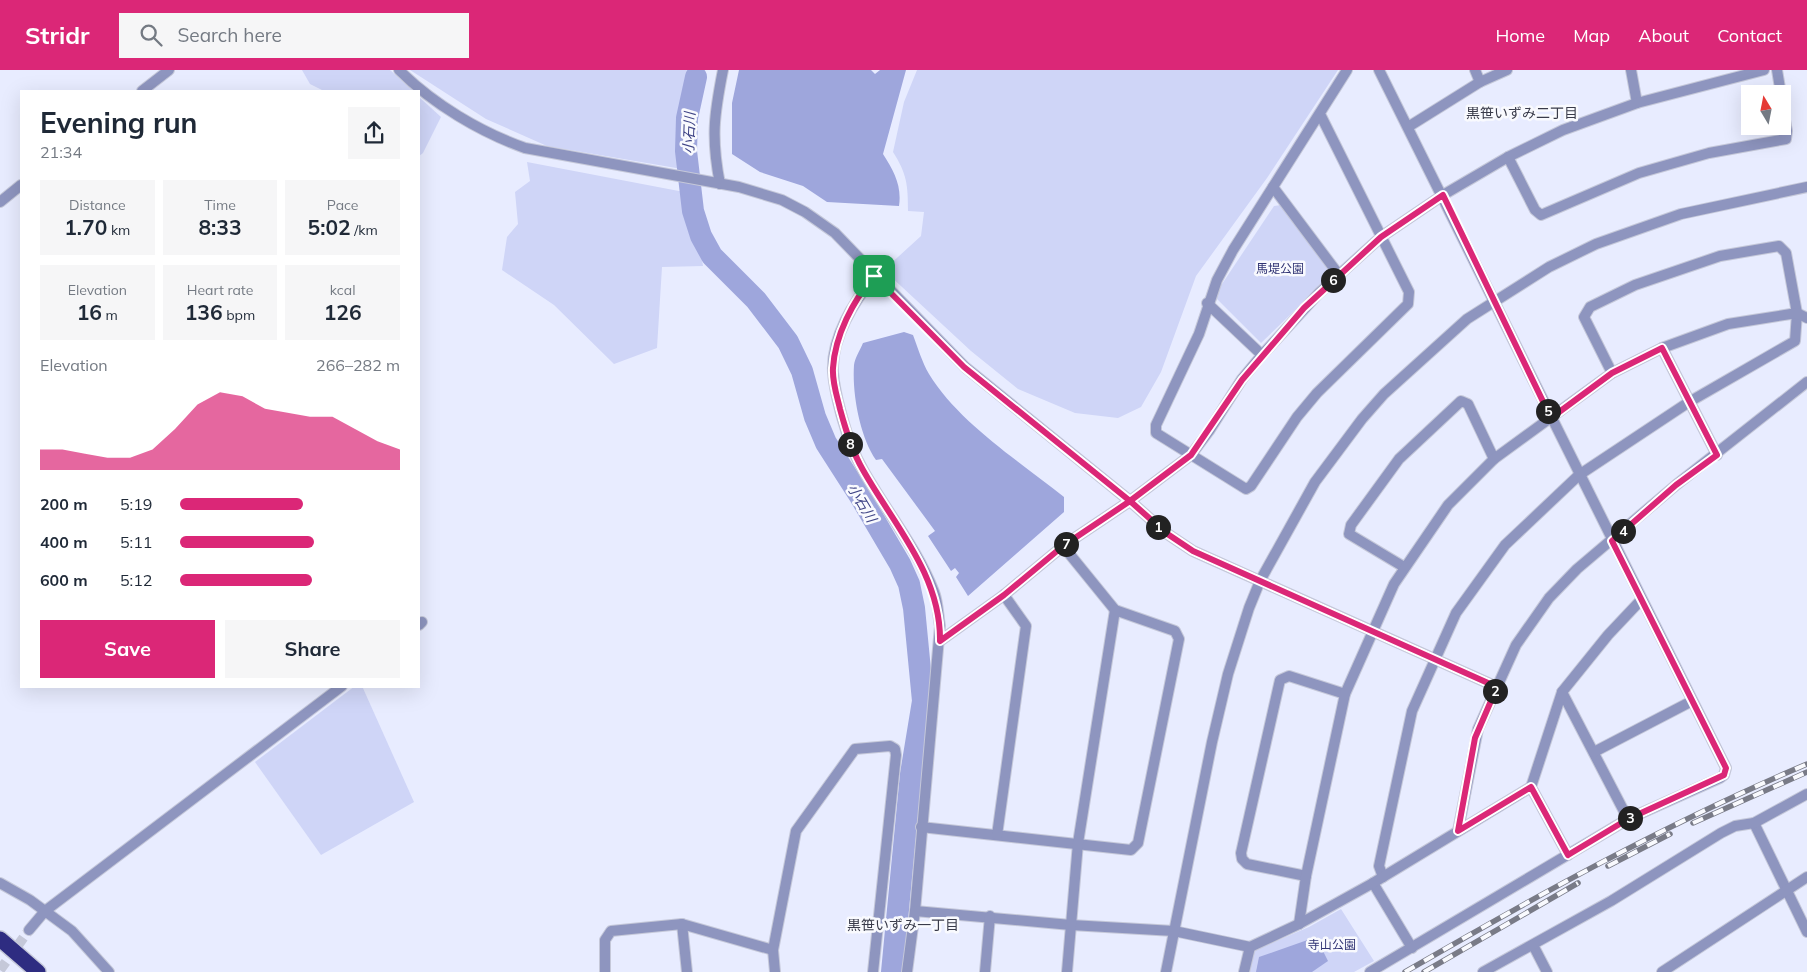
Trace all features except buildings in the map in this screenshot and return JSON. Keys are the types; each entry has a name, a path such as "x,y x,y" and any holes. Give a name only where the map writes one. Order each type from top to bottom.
{"highway":[{"path":"0,940 38,972"},
{"path":"0,952 29,972"}],"street":[{"path":"143,90 169,70"},
{"path":"399,70 439,102 474,126 504,141 553,155 720,184 775,198 805,212 834,233 964,367 1130,501 1166,533 1193,551 1497,687"},
{"path":"720,184 714,150 714,111 722,70"},
{"path":"1320,114 1409,292 1408,304 1317,393 1296,418 1251,486 1246,489 1156,433 1155,429 1199,334 1207,304 1233,250 1347,70"},
{"path":"1370,972 1628,819 1724,775 1726,768 1578,475 1443,195 1379,70"},
{"path":"1475,70 1480,82"},
{"path":"1408,126 1480,82 1507,70"},
{"path":"1631,70 1636,103"},
{"path":"940,641 1004,595 1063,546 1130,501 1191,455 1242,380 1262,355 1304,308 1381,237 1443,195 1508,156 1563,130 1636,103 1746,73 1764,70"},
{"path":"1776,70 1779,85"},
{"path":"1508,156 1535,210 1541,215 1639,173 1710,153 1786,139 1786,135"},
{"path":"0,202 20,186"},
{"path":"1273,187 1339,275"},
{"path":"1166,972 1212,742 1228,674 1249,608 1260,581 1315,482 1362,419 1384,394 1443,338 1466,319 1549,267 1596,244 1644,226 1709,206 1807,187"},
{"path":"1383,877 1379,866 1409,722 1456,613 1505,545 1578,475 1689,402 1795,341 1802,316 1786,253 1779,246 1720,256 1635,285 1590,307 1584,317 1612,373"},
{"path":"874,276 862,290 841,332 836,348 833,370 834,387 849,442 862,469 925,571 935,595 940,626 915,910 907,972"},
{"path":"1207,304 1262,355"},
{"path":"1299,924 1306,876 1345,694 1372,631 1404,567 1448,506 1494,460 1612,373 1662,348 1728,324 1802,316"},
{"path":"1662,348 1717,455"},
{"path":"1458,831 1475,738 1516,645 1549,598 1577,569 1676,485 1717,455 1807,382"},
{"path":"1404,567 1350,534 1351,525 1399,460 1461,401 1468,404 1494,460"},
{"path":"921,827 1131,850 1138,843 1179,639 1176,631 1116,610 1063,546"},
{"path":"997,835 1026,626 1004,595"},
{"path":"915,910 1071,925 1174,931 1250,947 1299,924 1373,883 1531,787 1562,692 1597,648 1641,600"},
{"path":"1067,972 1078,843 1116,610"},
{"path":"1306,876 1246,864 1242,859 1242,853 1247,825 1280,680 1289,676 1345,694"},
{"path":"28,930 45,911 339,688"},
{"path":"1562,692 1628,819"},
{"path":"1594,752 1692,702"},
{"path":"775,972 773,950 796,832 852,752 858,748 890,746 895,749 896,755 873,972"},
{"path":"1531,787 1568,855"},
{"path":"1483,972 1611,901 1721,833 1735,826 1754,823 1807,794"},
{"path":"1754,823 1807,932"},
{"path":"1662,972 1807,877"},
{"path":"0,883 45,911 72,931 109,972"},
{"path":"1373,883 1412,948"},
{"path":"985,972 990,916"},
{"path":"605,972 604,940 609,933 682,924 773,950"},
{"path":"682,924 687,972"},
{"path":"1533,945 1547,972"},
{"path":"1244,972 1250,947"}],"green space":[{"path":"302,70 390,70 412,90 322,90 310,84"},
{"path":"410,70 692,70 683,119 682,169 547,146 486,119"},
{"path":"917,70 1338,70 1267,178 1196,276 1161,372 1141,407 1118,418 1075,413 1018,389 971,351 888,274 887,267 921,236 924,212 908,211 906,180 893,152 904,102"},
{"path":"420,98 441,117 423,153 420,155"},
{"path":"527,162 684,192 700,246 703,266 662,267 657,348 614,364 554,305 502,270 507,237 518,224 515,192 530,181"},
{"name":"馬堤公園","path":"1281,205 1335,272 1261,343 1214,296 1274,206"},
{"path":"352,688 363,688 414,802 321,855 255,762"},
{"name":"寺山公園","path":"1341,909 1374,961 1354,972 1249,972 1253,951 1309,927"}],"shaded area":[{"path":"739,70 871,70 875,74 880,70 906,70 883,154 891,166 898,185 899,206 827,202 803,186 760,172 732,154 732,103"},
{"path":"904,332 913,335 929,374 956,409 991,440 1064,497 1064,512 968,596 956,577 959,573 955,568 951,571 928,536 935,531 882,459 876,460 870,451 858,415 854,389 854,365 863,343"},
{"path":"1316,937 1328,961 1312,972 1256,972 1259,957"}],"waterway":[{"name":"小石川","path":"696,77 699,70"},
{"name":"小石川","path":"696,77 687,118 686,151 693,211 701,236 712,256 756,300 788,342 802,371 815,417 826,443 860,496 900,564 909,584 914,608 923,701 911,774 892,972"}],"tunnel":[{"path":"0,970 29,930"}],"railway":[{"path":"1405,972 1653,836 1807,764"},
{"path":"1693,823 1807,772"},
{"path":"1608,866 1670,834"},
{"path":"1424,972 1578,883"}],"district":[{"name":"黒笹いずみ二丁目","path":"1522,113"},
{"name":"黒笹いずみ一丁目","path":"903,925"}],"route":[{"path":"874,276 862,290 841,332 836,348 833,370 834,387 849,442 862,469 925,571 935,595 940,626 940,641 1004,595 1063,546 1130,501 1191,455 1242,380 1304,308 1381,237 1443,195 1551,418 1612,373 1662,348 1717,455 1676,485 1612,541 1726,768 1724,775 1628,819 1568,855 1531,787 1458,831 1475,738 1497,687 1193,551 1166,533 1130,501 964,367 874,276"}]}
